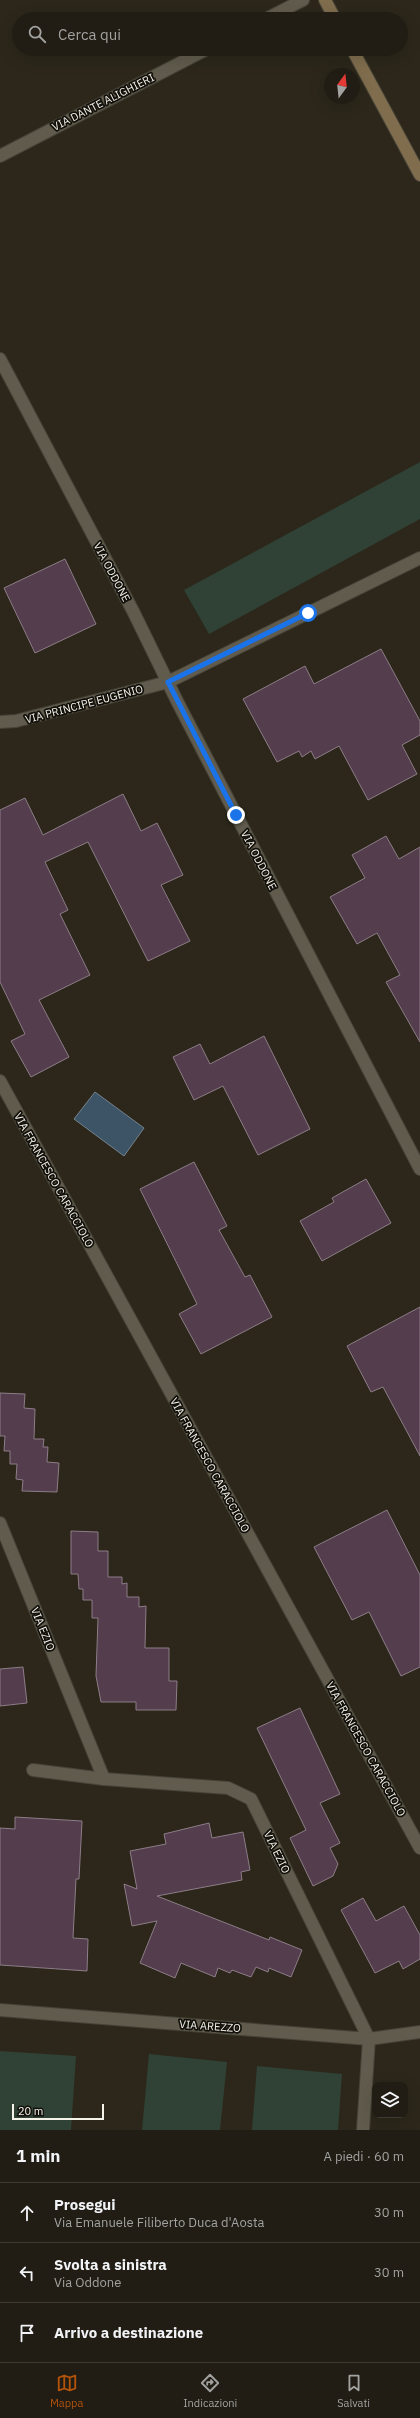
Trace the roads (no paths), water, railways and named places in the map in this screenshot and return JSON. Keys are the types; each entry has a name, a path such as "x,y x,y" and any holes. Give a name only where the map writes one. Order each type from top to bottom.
{"street":[{"path":"280,12 303,0"},
{"path":"325,0 331,12"},
{"name":"VIA DANTE ALIGHIERI","path":"0,156 193,56"},
{"path":"356,56 420,174"},
{"name":"VIA ODDONE","path":"0,359 420,1169"},
{"name":"VIA PRINCIPE EUGENIO","path":"0,722 16,722 168,682 420,558"},
{"name":"VIA FRANCESCO CARACCIOLO","path":"0,1081 420,1848"},
{"name":"VIA EZIO","path":"0,1524 104,1779"},
{"name":"VIA EZIO","path":"33,1770 104,1779 228,1788 251,1799 369,2039"},
{"name":"VIA AREZZO","path":"0,2010 369,2039 420,2032"},
{"path":"363,2130 369,2039"}],"water":[{"path":"95,1092 144,1128 124,1156 74,1119"}]}
